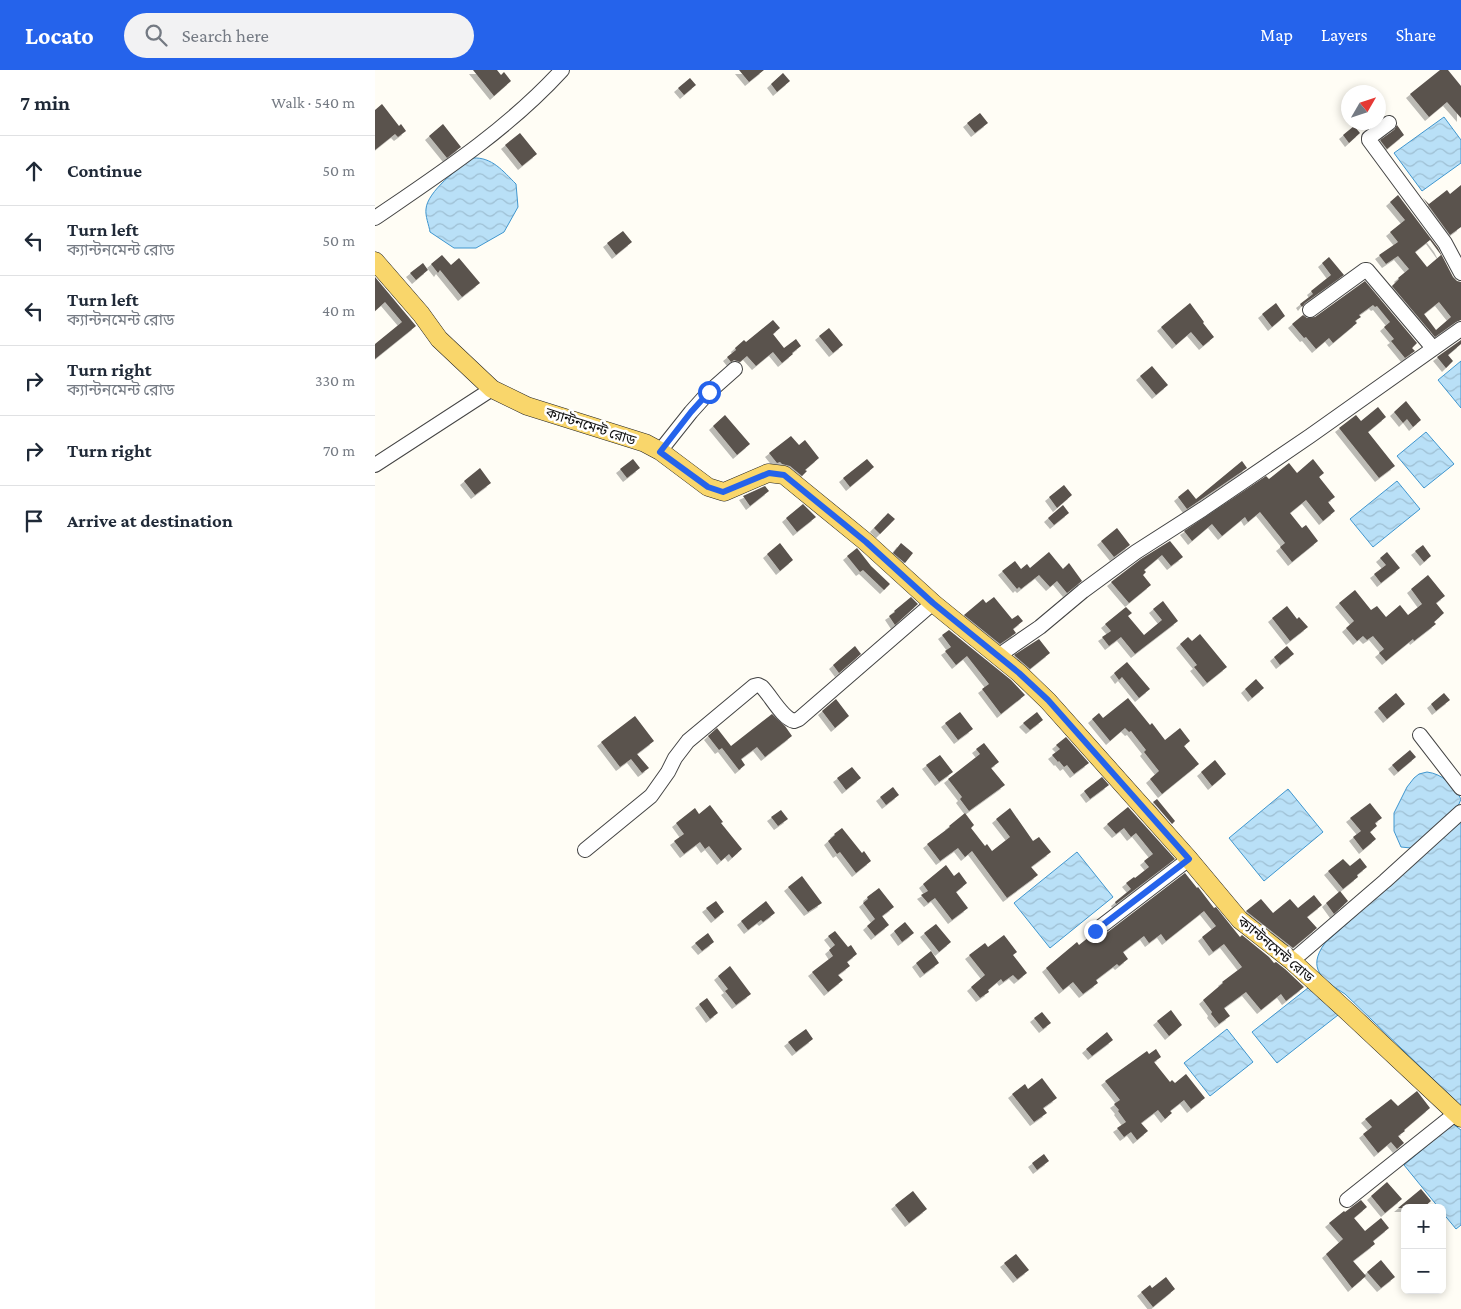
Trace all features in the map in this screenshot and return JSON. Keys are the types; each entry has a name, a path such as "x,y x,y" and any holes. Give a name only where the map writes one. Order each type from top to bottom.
{"main road":[{"name":"ক্যান্টনমেন্ট রোড","path":"375,261 439,339 492,389 527,406 645,443 708,487 723,492 769,473 784,475 866,542 933,603 1019,673 1048,700 1189,859 1240,920 1291,961 1349,1013 1458,1116"}],"street":[{"path":"375,218 467,154 542,92 562,70"},
{"path":"1389,124 1369,138 1369,140 1445,243 1461,273"},
{"path":"1310,310 1367,270 1433,348"},
{"path":"998,656 1040,627 1083,591 1136,552 1302,442 1461,329"},
{"path":"660,452 709,392 735,369"},
{"path":"375,465 492,389"},
{"path":"585,850 651,796 688,740 754,686 762,687 790,720 799,719 933,603"},
{"path":"1420,735 1461,788"},
{"path":"1291,961 1385,881 1461,812"},
{"path":"1095,931 1189,859"},
{"path":"1347,1200 1458,1116"}],"water":[{"path":"1444,117 1461,140 1461,163 1422,191 1394,153"},
{"path":"473,158 492,162 516,184 518,207 504,232 476,248 454,248 430,232 426,209 432,195 438,188 460,167"},
{"path":"1461,361 1461,408 1438,380"},
{"path":"1426,432 1454,464 1424,488 1397,456"},
{"path":"1397,481 1420,509 1373,547 1350,519"},
{"path":"1427,772 1438,775 1447,781 1461,799 1459,804 1423,839 1411,848 1401,847 1394,831 1394,813 1407,787 1414,778 1419,774"},
{"path":"1288,789 1323,832 1264,881 1229,838"},
{"path":"1461,822 1461,1106 1345,994 1324,979 1317,967 1317,960 1325,943"},
{"path":"1077,852 1113,897 1050,948 1014,903"},
{"path":"1313,984 1338,1015 1277,1063 1252,1032"},
{"path":"1227,1029 1253,1062 1210,1096 1184,1063"},
{"path":"1453,1124 1461,1130 1461,1225 1456,1229 1446,1217 1446,1204 1436,1204 1404,1165"}],"building":[{"path":"473,70 497,70 501,75 504,72 511,81 494,96"},
{"path":"739,70 764,70 749,82"},
{"path":"1440,70 1448,70 1461,86 1461,118 1447,102 1429,117 1410,94"},
{"path":"783,73 790,81 777,92 771,84"},
{"path":"690,78 696,85 684,95 678,88"},
{"path":"382,104 399,126 401,124 406,131 398,137 395,134 375,150 375,110"},
{"path":"980,113 988,123 975,133 967,123"},
{"path":"443,124 461,147 447,158 429,136"},
{"path":"1397,125 1404,135 1387,149 1380,140 1394,130"},
{"path":"1349,130 1357,130 1360,133 1349,143 1343,135"},
{"path":"520,133 537,154 522,166 505,145"},
{"path":"1461,185 1461,227 1450,235 1423,198 1429,204 1447,190 1450,194"},
{"path":"1398,195 1438,248 1453,277 1461,282 1461,320 1435,337 1392,286 1409,269 1398,256 1386,264 1379,255 1398,242 1390,232 1405,220 1390,202","holes":["1430,240 1441,255 1427,267 1415,252","1439,302 1451,317 1436,330 1424,314"]},
{"path":"623,231 632,242 616,255 607,243"},
{"path":"442,255 451,265 459,258 480,283 462,297 440,270 438,273 431,264"},
{"path":"1329,257 1344,275 1302,307 1300,304 1313,294 1311,291 1331,275 1322,263"},
{"path":"423,263 428,270 416,280 410,273"},
{"path":"375,277 416,326 375,359 375,344 402,322 385,302 375,311"},
{"path":"1365,281 1417,343 1412,348 1415,351 1405,358 1391,341 1394,339 1384,327 1390,322 1377,306 1373,305 1359,315 1361,317 1355,321 1357,323 1333,343 1329,338 1316,349 1292,324 1303,315 1307,318 1315,317"},
{"path":"1190,303 1214,337 1203,346 1191,332 1176,345 1161,327"},
{"path":"1276,303 1285,316 1272,327 1262,314"},
{"path":"773,320 780,328 773,334 784,348 796,339 801,346 782,363 773,352 756,366 747,356 740,362 734,360 731,362 727,357 736,350 735,348 744,340 746,342"},
{"path":"829,328 843,345 833,353 819,336"},
{"path":"1461,340 1461,344 1448,355 1453,361 1446,368 1437,357"},
{"path":"1152,366 1168,385 1156,395 1140,376"},
{"path":"1406,401 1421,420 1413,427 1407,419 1403,423 1394,412"},
{"path":"1378,407 1386,417 1368,432 1395,466 1379,478 1339,428 1356,415 1361,421"},
{"path":"725,415 750,444 737,455 713,426"},
{"path":"791,436 799,445 805,440 819,458 805,470 807,471 802,476 790,466 780,462 777,463 769,453"},
{"path":"633,459 640,468 627,478 620,469"},
{"path":"867,459 874,467 850,487 843,478"},
{"path":"1313,459 1324,473 1319,477 1335,497 1328,502 1335,511 1323,521 1306,500 1290,513 1302,528 1306,525 1318,541 1292,562 1280,547 1285,543 1260,512 1248,522 1245,517 1222,536 1212,524 1192,541 1184,531 1266,476 1269,479 1289,463 1297,473"},
{"path":"1242,461 1247,468 1187,509 1178,497 1188,489 1196,499"},
{"path":"480,468 491,483 475,495 464,481"},
{"path":"1064,485 1072,495 1057,508 1049,497"},
{"path":"765,486 769,491 750,506 743,496"},
{"path":"803,504 816,517 797,532 786,518"},
{"path":"1063,505 1069,513 1054,525 1048,518"},
{"path":"888,513 895,519 880,534 874,528"},
{"path":"1117,528 1130,545 1114,557 1101,541"},
{"path":"1170,541 1183,557 1171,566 1162,555 1144,570 1146,572 1143,575 1151,585 1129,603 1111,582 1141,559"},
{"path":"780,543 793,560 780,571 767,554"},
{"path":"901,543 913,553 905,563 893,553"},
{"path":"1423,545 1431,556 1424,562 1415,551"},
{"path":"857,548 871,566 890,584 884,590 863,570 860,572 847,556"},
{"path":"1049,552 1063,569 1069,563 1082,581 1067,593 1057,581 1050,587 1039,575 1021,589 1019,587 1017,589 1002,571 1015,561 1021,569 1027,564 1030,568"},
{"path":"1387,552 1400,568 1381,583 1374,574 1386,565 1380,558"},
{"path":"1428,575 1445,596 1436,603 1444,613 1434,622 1436,624 1414,641 1413,639 1386,661 1379,653 1384,649 1373,636 1367,640 1363,636 1357,641 1346,628 1354,621 1339,603 1355,590 1371,610 1377,606 1386,617 1400,605 1408,615 1422,604 1411,589"},
{"path":"911,597 918,604 895,625 889,616"},
{"path":"994,597 1012,619 1018,615 1023,621 1013,629 1016,633 1000,644 964,615 983,599 986,603"},
{"path":"1163,601 1178,621 1135,654 1121,637 1109,646 1102,637 1111,631 1105,624 1126,607 1132,613 1128,616 1144,635 1162,620 1153,609"},
{"path":"1287,606 1297,619 1299,617 1308,627 1290,641 1272,618"},
{"path":"949,630 1011,680 1025,695 1001,714 982,689 989,684 967,656 956,665 945,651 951,647 942,635"},
{"path":"1200,634 1227,667 1207,683 1194,667 1197,665 1180,644 1188,637 1192,641"},
{"path":"1039,639 1050,653 1030,669 1014,655"},
{"path":"855,646 861,654 839,673 833,665"},
{"path":"1287,646 1294,654 1280,665 1274,657"},
{"path":"1127,662 1150,689 1139,698 1122,677 1119,680 1114,673"},
{"path":"1256,679 1264,688 1252,698 1245,689"},
{"path":"1396,693 1405,704 1387,719 1378,708"},
{"path":"1444,693 1450,700 1436,711 1431,704"},
{"path":"1128,698 1165,740 1180,728 1190,741 1184,746 1199,764 1162,794 1150,779 1159,771 1131,731 1129,732 1125,728 1110,741 1092,719 1099,713 1103,718"},
{"path":"836,699 849,716 835,728 822,711"},
{"path":"960,712 973,729 958,740 945,723"},
{"path":"1037,712 1043,720 1030,730 1023,723"},
{"path":"772,714 785,726 792,736 765,757 757,747 741,759 745,765 739,770 722,748 719,750 708,736 717,728 731,746"},
{"path":"635,716 654,741 637,754 649,768 642,773 631,759 620,767 601,742"},
{"path":"1066,737 1089,763 1074,774 1067,765 1064,767 1052,755 1060,749 1056,745"},
{"path":"984,743 999,762 991,768 1005,785 969,811 960,799 962,797 948,779 980,754 976,749"},
{"path":"1410,750 1416,757 1398,772 1392,765"},
{"path":"940,755 953,772 939,782 926,765"},
{"path":"1215,760 1226,774 1212,786 1201,772"},
{"path":"852,767 861,778 846,790 837,778"},
{"path":"1102,777 1109,785 1090,799 1084,791"},
{"path":"893,787 899,795 886,805 880,797"},
{"path":"1157,799 1175,821 1172,824 1153,802"},
{"path":"1370,803 1382,818 1375,823 1377,826 1370,832 1376,839 1363,850 1353,837 1361,831 1350,818"},
{"path":"710,805 723,822 721,823 742,849 732,858 729,854 721,861 709,846 705,849 700,842 684,854 674,841 684,834 676,823 695,808 699,814"},
{"path":"1128,807 1175,859 1116,904 1115,902 1131,889 1126,883 1149,867 1144,861 1153,854 1136,833 1131,837 1124,828 1116,834 1107,824"},
{"path":"1010,808 1033,841 1039,837 1051,852 1031,867 1038,875 1007,898 972,851 965,857 958,848 940,861 927,844 965,813 974,825 971,828 985,846 987,844 992,851 1010,837 996,819"},
{"path":"781,810 788,819 778,826 771,817"},
{"path":"842,828 871,861 856,873 840,852 837,854 828,841"},
{"path":"1360,858 1367,867 1343,889 1328,871 1343,859 1350,866"},
{"path":"946,865 954,876 959,872 967,883 956,892 968,908 952,920 935,898 928,903 921,895 928,891 923,884"},
{"path":"1185,873 1240,937 1242,935 1274,963 1276,962 1285,969 1304,987 1286,1001 1281,994 1261,1010 1246,992 1224,1008 1230,1016 1219,1024 1203,1000 1242,967 1224,944 1213,952 1202,937 1216,926 1204,911 1166,941 1161,934 1149,943 1144,936 1123,952 1128,959 1119,966 1117,964 1096,980 1098,983 1083,994 1073,982 1063,990 1046,968 1077,942 1079,945 1089,937 1096,940 1100,938"},
{"path":"802,876 822,903 808,912 788,887"},
{"path":"879,888 894,907 882,916 889,925 875,936 867,926 875,919 863,903 868,899 867,897"},
{"path":"1340,891 1348,901 1334,914 1326,903"},
{"path":"1314,895 1322,905 1307,917 1317,928 1293,948 1246,911 1261,899 1273,913 1290,899 1298,908"},
{"path":"716,901 724,912 715,919 706,908"},
{"path":"766,901 775,913 763,922 761,920 748,930 741,921"},
{"path":"905,922 914,933 902,942 894,931"},
{"path":"936,924 951,942 939,952 924,933"},
{"path":"835,931 848,947 851,945 857,954 847,962 850,966 838,975 843,980 828,992 812,972 833,956 829,950 835,945 828,936"},
{"path":"708,933 714,942 702,951 695,943"},
{"path":"1004,935 1017,952 1013,955 1027,973 1018,980 1013,975 1003,982 1001,979 988,990 989,992 980,998 971,987 985,975 969,955 985,943 988,947"},
{"path":"931,951 939,963 924,974 916,963"},
{"path":"730,966 751,994 736,1005 725,991 728,989 718,976"},
{"path":"707,998 718,1013 710,1019 699,1004"},
{"path":"1171,1010 1182,1025 1169,1036 1157,1021"},
{"path":"1042,1012 1051,1023 1043,1029 1034,1018"},
{"path":"806,1029 813,1039 796,1052 788,1042"},
{"path":"1107,1032 1113,1040 1092,1056 1086,1049"},
{"path":"1156,1049 1161,1057 1154,1062 1170,1082 1172,1080 1175,1083 1186,1074 1205,1098 1191,1109 1184,1100 1170,1111 1172,1113 1165,1119 1158,1110 1141,1123 1148,1131 1137,1140 1131,1132 1124,1137 1117,1128 1126,1122 1114,1104 1120,1100 1105,1081 1147,1051 1149,1054"},
{"path":"1042,1078 1057,1098 1043,1108 1047,1113 1034,1122 1012,1094 1025,1084 1028,1089"},
{"path":"1417,1091 1430,1108 1398,1136 1404,1143 1397,1149 1391,1142 1378,1153 1363,1134 1372,1127 1365,1119 1391,1099 1398,1106"},
{"path":"1044,1154 1049,1161 1037,1170 1032,1163"},
{"path":"1387,1182 1402,1199 1385,1213 1371,1196"},
{"path":"1421,1189 1431,1201 1428,1204 1403,1204"},
{"path":"913,1191 927,1209 909,1223 895,1205"},
{"path":"1361,1200 1367,1207 1354,1218 1365,1231 1381,1218 1389,1228 1373,1241 1375,1244 1353,1261 1366,1276 1352,1288 1326,1254 1343,1239 1329,1223"},
{"path":"1016,1254 1029,1270 1017,1279 1004,1263"},
{"path":"1381,1260 1395,1277 1381,1288 1367,1272"},
{"path":"1166,1277 1175,1289 1153,1307 1141,1292 1150,1285 1152,1288"}],"route":[{"path":"709,392 660,452 708,487 723,492 769,473 784,475 866,542 933,603 1019,673 1048,700 1189,859 1095,931"}]}
